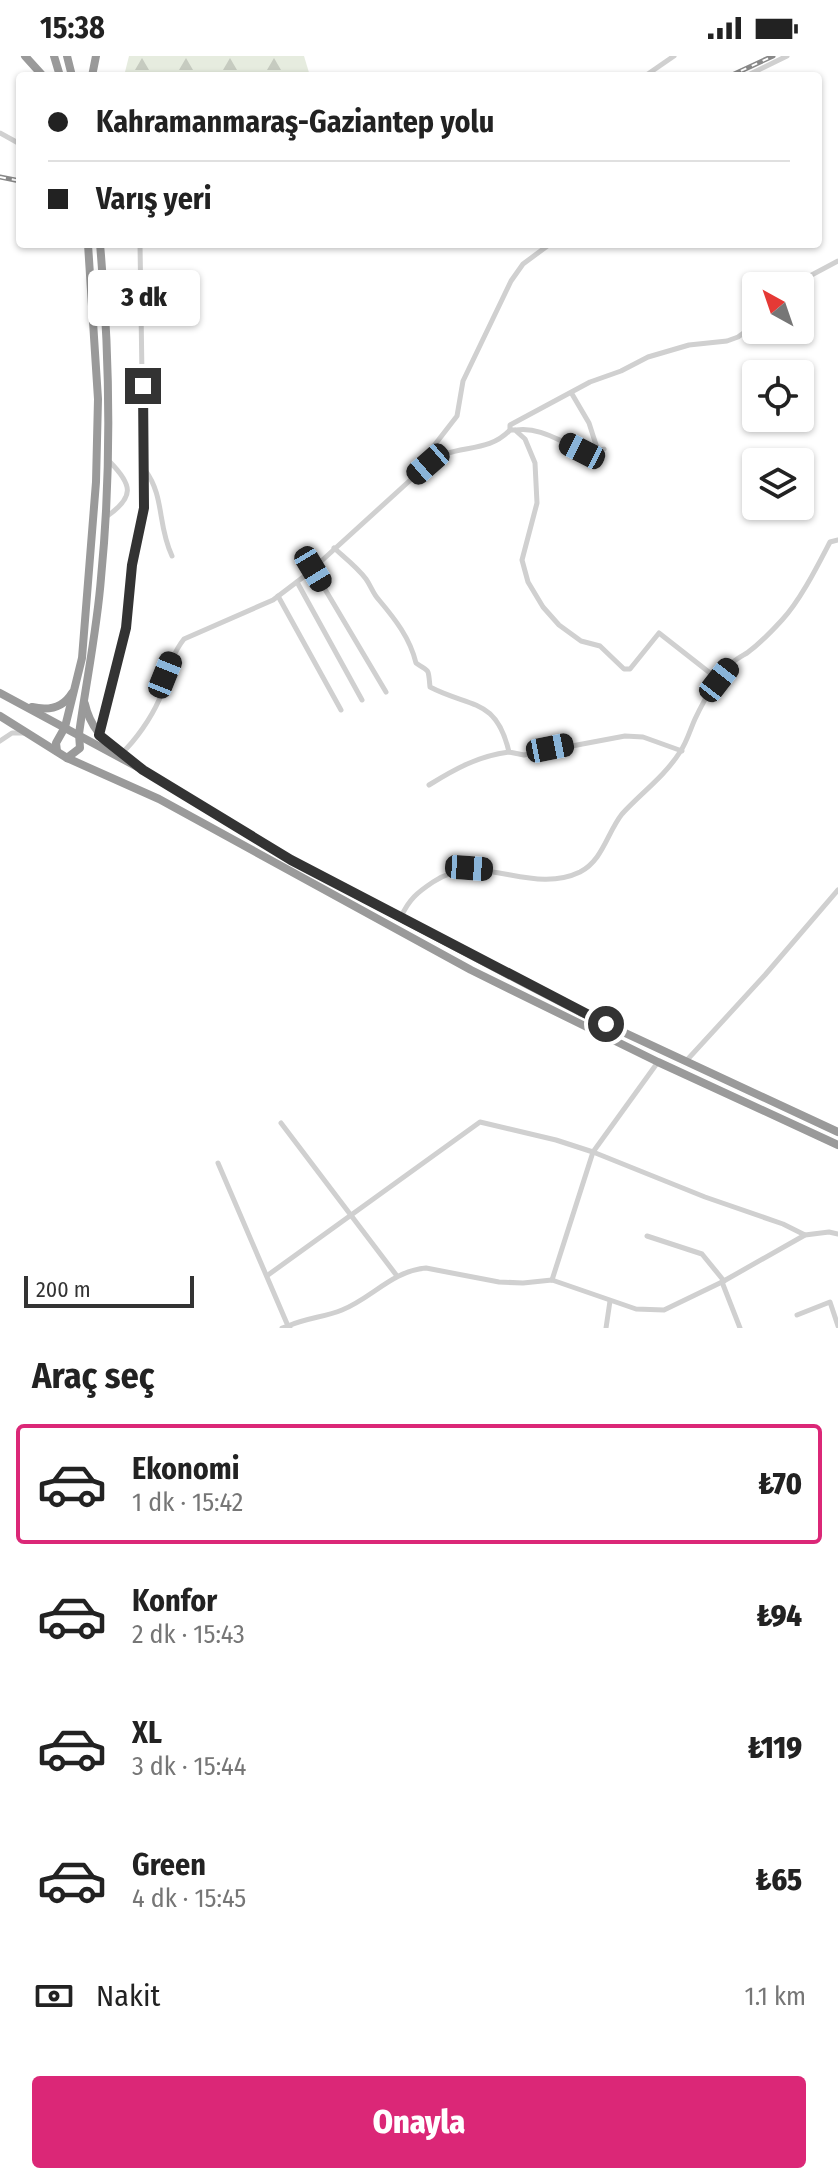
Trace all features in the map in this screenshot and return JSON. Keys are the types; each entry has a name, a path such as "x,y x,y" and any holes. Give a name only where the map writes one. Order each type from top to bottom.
{"highway":[{"path":"25,56 39,72"},
{"path":"57,751 58,736 65,727 82,658 96,482 98,399 88,248"},
{"path":"67,758 80,748 79,734 94,645 106,517 108,347 100,248"},
{"path":"24,705 37,709 59,706 75,689"},
{"path":"0,693 143,770 291,860 580,1012 838,1132"},
{"path":"84,700 99,735 143,770"},
{"path":"2,717 67,758 159,799 471,970 658,1062 838,1145"}],"street":[{"path":"651,72 674,56"},
{"path":"754,72 787,56"},
{"path":"99,735 126,628 132,565 144,508 140,248"},
{"path":"428,464 433,447 457,416 463,381 511,281 523,264 545,248"},
{"path":"814,274 838,261"},
{"path":"719,680 659,633 630,669 624,669 600,646 581,641 559,625 543,607 528,582 522,560 537,503 535,463 525,439 510,425 590,382 648,357 689,345 727,341 742,334"},
{"path":"121,754 152,713 175,650 184,639 278,596 313,569 428,464 445,454 472,450 503,438 512,430 528,428 553,434 582,451 601,450 572,394"},
{"path":"106,517 121,506 128,493 127,483 109,460"},
{"path":"145,469 154,482 164,538 172,556"},
{"path":"401,917 414,895 454,871 469,868 488,870 534,881 559,880 583,871 602,851 621,816 658,781 682,751 697,715 719,680 733,662 784,618 830,542 838,540"},
{"path":"334,548 366,580 376,597 394,615 401,633 410,643 416,663 429,672 430,687 463,698 498,720 509,752"},
{"path":"313,569 386,692"},
{"path":"297,582 362,700"},
{"path":"278,596 341,710"},
{"path":"2,717 8,725 3,738"},
{"path":"3,738 19,732 28,733"},
{"path":"429,785 460,766 488,755 509,752 524,755 625,736 643,737 682,751"},
{"path":"687,1060 838,890"},
{"path":"552,1280 593,1152 658,1062"},
{"path":"268,1275 480,1122 593,1152 805,1235"},
{"path":"281,1123 397,1276"},
{"path":"218,1163 268,1275 287,1327 308,1317 345,1309 397,1276 426,1268 499,1282 552,1280 636,1309 664,1310 723,1282 805,1235 838,1234"},
{"path":"647,1236 702,1254 723,1282 740,1328"},
{"path":"606,1328 610,1301"},
{"path":"797,1315 827,1302 831,1304 838,1326"}],"green space":[{"path":"129,56 304,56 309,72 125,72"}],"railway":[{"path":"739,72 773,56"},
{"path":"0,177 16,180"}],"route":[{"path":"143,386 144,508 132,565 126,628 99,735 143,770 291,860 606,1024"}]}
